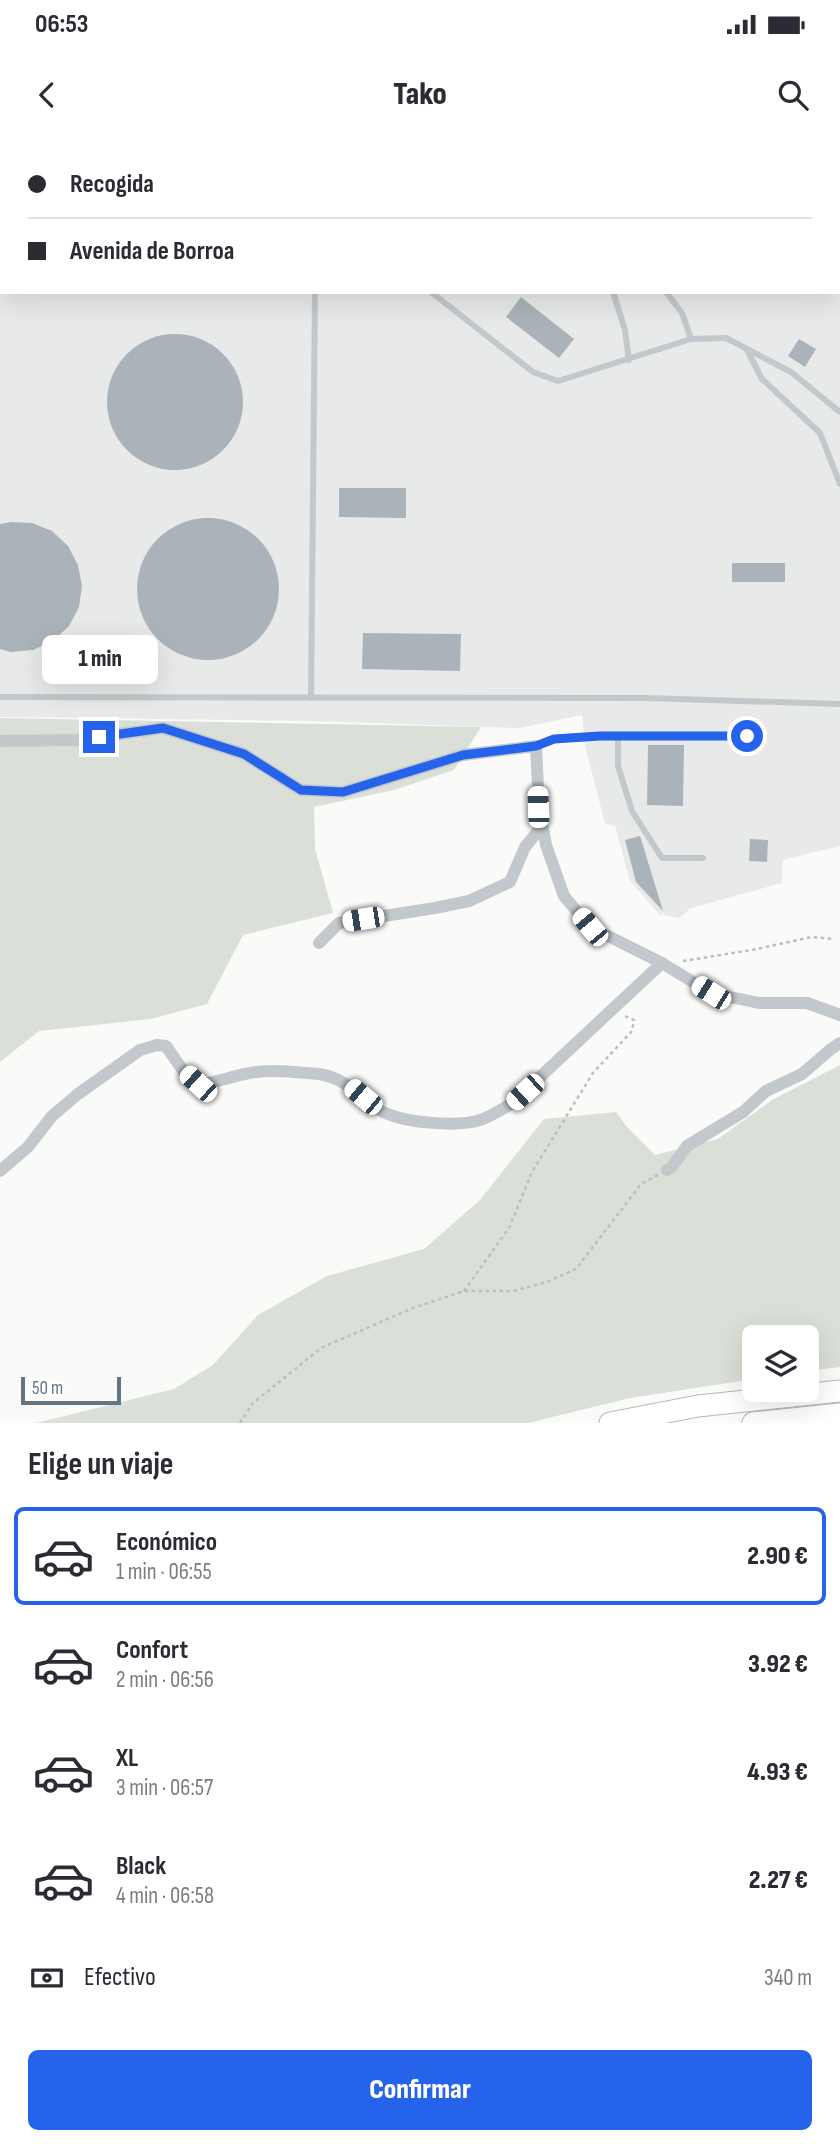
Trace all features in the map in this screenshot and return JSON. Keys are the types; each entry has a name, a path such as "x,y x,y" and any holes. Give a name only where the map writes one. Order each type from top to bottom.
{"highway":[{"path":"610,1423 698,1406 840,1391"},
{"path":"753,1423 840,1414"}],"street":[{"path":"0,741 77,740 163,728 244,754 301,790 343,792 463,755 536,746 538,807 547,845 564,896 590,927 662,963 711,993 759,1003 807,1003 840,1015"},
{"path":"319,943 339,923 469,901 510,882 525,847 542,826"},
{"path":"0,1171 28,1146 52,1116 78,1094 140,1049 157,1045 166,1046 184,1072 198,1084 214,1083 261,1071 322,1074 346,1082 381,1111 401,1119 453,1124 481,1120 511,1104 662,963"},
{"path":"667,1170 687,1146 743,1112 766,1091 802,1074 840,1043"}],"lane":[{"path":"311,698 315,294"},
{"path":"434,294 533,372 558,381 691,339 726,338 791,372 840,412"},
{"path":"614,294 625,330 629,360"},
{"path":"668,294 682,313 691,339"},
{"path":"747,349 762,379 820,433 840,484"},
{"path":"0,697 646,698 840,704"},
{"path":"618,736 618,766 632,811 663,858 703,858"},
{"path":"536,746 554,739 747,736"}],"path":[{"path":"662,963 731,954 811,937 834,939"},
{"path":"464,1291 509,1228 532,1172 593,1073 632,1031 634,1020 626,1016 592,1028"},
{"path":"240,1423 252,1404 321,1348 413,1308 464,1291 513,1291 547,1282 576,1269 641,1184 667,1170"}],"shaded area":[{"path":"0,294 840,294 840,846 783,860 782,883 691,908 679,918 659,914 630,881 615,826 605,823 585,746 582,715 519,728 312,721 0,717"},
{"path":"0,718 481,727 454,770 394,790 314,807 315,849 333,913 243,935 207,1004 151,1019 39,1031 0,1062"},
{"path":"840,1065 840,1367 819,1370 819,1325 742,1325 742,1381 630,1398 528,1423 36,1423 174,1389 213,1365 258,1315 327,1276 424,1249 480,1200 544,1119 616,1112 655,1155 718,1139 772,1100"}],"building":[{"path":"521,297 574,339 559,358 506,317"},
{"path":"175,334 201,340 223,354 237,376 243,402 237,428 223,450 201,464 175,470 149,464 127,450 113,428 107,402 113,376 127,354 149,340"},
{"path":"799,339 816,349 805,367 788,356"},
{"path":"339,488 406,488 406,518 339,517"},
{"path":"208,518 235,523 258,539 274,562 279,589 274,616 258,639 235,655 208,660 181,655 158,639 142,616 137,589 142,562 158,539 181,523"},
{"path":"32,523 52,531 68,546 78,565 82,586 79,607 69,626 53,641 33,650 11,652 0,649 0,524"},
{"path":"732,563 785,563 785,582 732,582"},
{"path":"363,633 461,634 460,671 362,669"},
{"path":"648,745 684,745 683,806 647,805"},
{"path":"640,836 663,911 636,882 625,840"},
{"path":"750,839 768,840 767,862 749,861"}],"route":[{"path":"99,737 163,728 244,754 301,790 343,792 463,755 536,746 554,739 600,736 747,736"}]}
